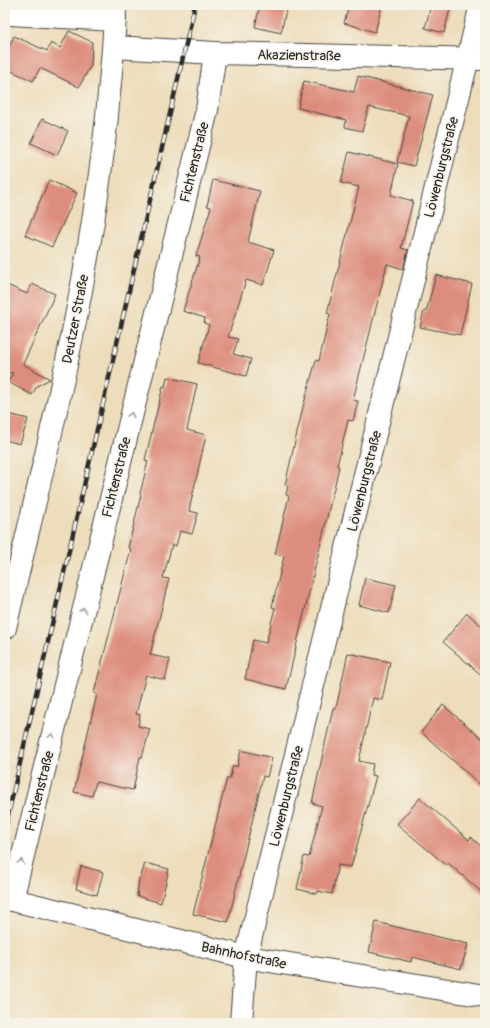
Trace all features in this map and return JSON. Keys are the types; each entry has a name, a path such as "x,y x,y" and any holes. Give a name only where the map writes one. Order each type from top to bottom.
{"street":[{"name":"Löwenburgstraße","path":"241,1023 246,957 476,59 481,5"},
{"path":"5,11 10,14 115,12"},
{"name":"Deutzer Straße","path":"5,628 66,368 81,294 100,177 114,47 115,12"},
{"name":"Akazienstraße","path":"114,47 215,53 476,59"},
{"name":"Fichtenstraße","path":"8,899 207,110 215,53"},
{"name":"Bahnhofstraße","path":"8,899 246,957 485,996"}],"building":[{"path":"260,5 287,5 281,33 255,27"},
{"path":"349,5 382,5 375,32 344,23"},
{"path":"431,5 451,5 444,33 425,28"},
{"path":"69,31 92,42 91,65 79,87 40,68 33,81 5,68 5,56 14,36 47,51 51,43 60,48"},
{"path":"358,76 433,95 414,166 397,162 409,116 369,107 362,131 345,127 346,120 298,108 304,81 354,92"},
{"path":"42,119 68,131 57,155 31,143"},
{"path":"349,152 398,164 391,195 413,201 401,248 408,250 403,269 387,264 353,400 358,401 353,421 348,420 337,466 339,467 286,689 245,679 253,640 266,643 275,608 272,607 284,556 275,554 289,496 286,495 288,486 285,485 303,407 316,360 319,361 330,314 327,313 359,187 341,183"},
{"path":"49,180 77,193 52,247 25,235"},
{"path":"213,180 260,191 248,242 274,250 263,285 246,280 228,337 238,339 233,354 251,359 246,376 198,363 209,325 204,323 205,318 183,311 200,257 196,256 211,207 207,206"},
{"path":"436,275 472,284 460,335 420,327 424,311 426,312"},
{"path":"5,284 27,294 32,284 55,294 23,364 50,379 37,386 32,395 8,382 13,373 5,372"},
{"path":"167,377 197,384 187,430 206,435 189,511 198,513 192,534 180,531 176,546 172,545 163,578 169,579 150,655 170,659 165,680 146,675 136,714 140,715 138,726 150,729 142,757 140,757 133,790 96,782 92,796 74,792 97,694 94,693 131,549 128,548 148,461 145,460 163,386 165,387"},
{"path":"5,413 28,419 20,444 5,440"},
{"path":"365,578 396,585 389,613 359,605"},
{"path":"467,613 485,629 485,678 443,642"},
{"path":"348,653 390,662 382,700 373,698 359,761 373,764 371,775 376,776 351,867 338,865 332,894 318,891 317,894 297,889 304,856 309,857 322,806 312,803 333,708 336,708"},
{"path":"443,705 485,741 485,789 421,732"},
{"path":"241,750 272,758 267,777 263,776 228,922 193,914 227,778 230,778 233,765 237,767"},
{"path":"420,798 469,840 471,837 485,850 485,895 448,863 446,865 397,824"},
{"path":"145,863 169,869 161,903 137,896 139,878"},
{"path":"81,866 103,872 97,895 76,889"},
{"path":"376,922 468,944 461,969 412,957 411,962 369,952"}],"railway":[{"path":"5,828 195,5"}]}
